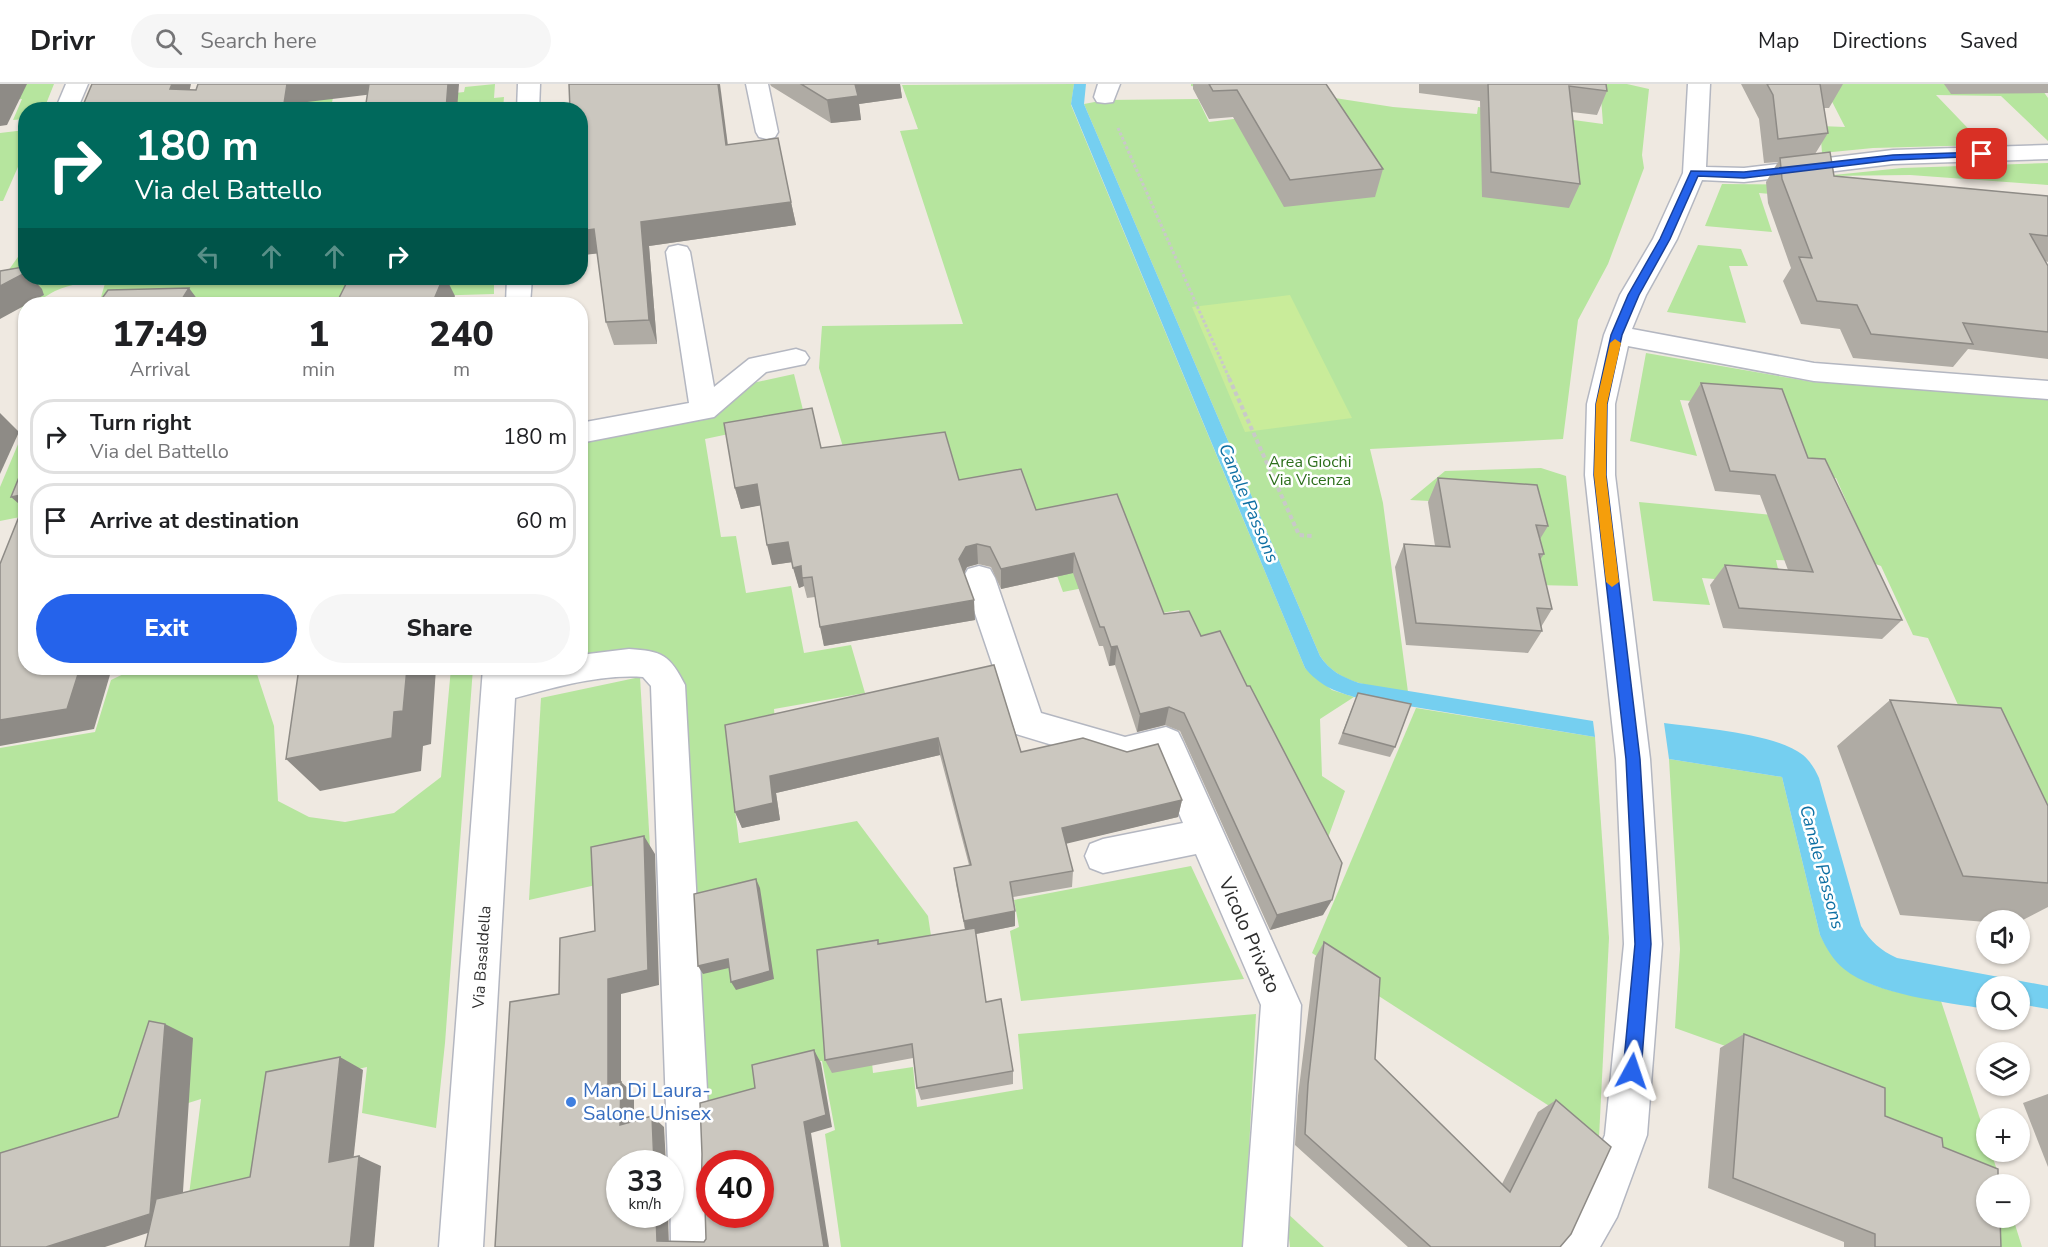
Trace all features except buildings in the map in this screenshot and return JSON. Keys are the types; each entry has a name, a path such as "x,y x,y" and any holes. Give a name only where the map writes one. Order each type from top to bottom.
{"street":[{"path":"69,102 77,84"},
{"path":"528,102 529,84"},
{"path":"757,84 767,132"},
{"path":"1576,1247 1602,1201 1626,1135 1643,944 1633,759 1600,475 1601,404 1617,335 1634,295 1665,239 1694,173 1692,86"},
{"path":"1694,173 1744,175 1893,157 2048,152"},
{"path":"678,252 704,410"},
{"path":"1617,335 1814,372 2048,390"},
{"path":"588,432 704,410 758,365 796,358"},
{"name":"Vicolo Privato","path":"979,578 1028,724 1125,752 1166,742 1281,1005 1265,1247"},
{"path":"588,666 638,661 658,669 668,685 693,1247"},
{"path":"500,678 523,675"},
{"name":"Via Basaldella","path":"461,1247 500,678"},
{"path":"1103,856 1206,834"}],"path":[{"path":"1107,90 1299,535 1312,536"}],"green space":[{"path":"0,84 54,84 47,102 21,102 22,99 0,102"},
{"path":"310,84 336,84 332,102 307,102"},
{"path":"495,84 494,98 504,97 504,102 375,102 464,92 465,87"},
{"path":"1074,84 1071,105 1305,668 1332,690 1354,697 1320,719 1322,776 1345,791 1325,846 1192,639 1179,610 1156,614 1133,578 1063,592 1039,527 861,506 819,368 822,326 963,324 900,131 918,129 902,85"},
{"name":"Area Giochi Via Vicenza","path":"1191,84 1245,84 1393,107 1477,114 1478,107 1603,124 1600,84 1627,84 1649,89 1642,155 1644,168 1608,264 1578,320 1563,439 1370,449 1383,503 1408,692 1371,686 1348,679 1328,666 1320,656 1084,104 1105,100 1198,99 1209,122 1250,117 1238,94 1191,86"},
{"path":"1823,84 1976,84 2041,88 2048,98 2048,141 2001,96 1936,95 1984,145 1873,148 1822,153 1820,126 1845,127"},
{"path":"18,108 18,120 13,120"},
{"path":"18,131 18,167 3,201 0,201 0,133"},
{"path":"2048,163 2048,185 1910,175 1824,176 1902,168"},
{"path":"1722,184 1917,186 1907,206 1759,193 1772,232 1705,226"},
{"path":"1698,245 1741,249 1748,266 1729,266 1746,323 1667,312"},
{"path":"18,257 18,280 8,271"},
{"path":"24,285 74,285 44,297 25,297 28,289"},
{"path":"105,285 494,285 494,294 393,297 101,297"},
{"path":"1290,295 1352,418 1245,432 1192,307"},
{"path":"1646,353 1813,382 2048,399 2048,906 1928,638 1913,635 1881,566 1815,542 1802,561 1776,560 1778,569 1752,582 1702,578 1710,605 1653,601 1639,502 1856,523 1836,478 1801,476 1771,408 1680,400 1697,456 1630,441"},
{"path":"794,374 805,418 705,439 721,537 736,536 746,593 791,586 804,653 851,645 865,693 774,709 776,732 727,741 739,843 857,821 928,916 932,942 869,1032 873,1073 913,1067 917,1107 1023,1089 1018,1034 1256,1014 1244,1247 841,1247 825,1134 835,1130 822,1061 787,1064 757,1094 703,1108 678,680 588,662 588,439 748,384"},
{"path":"18,444 18,517 0,521 0,487"},
{"path":"1541,468 1566,476 1578,586 1537,585 1527,506 1410,500 1445,471"},
{"path":"121,675 257,675 274,726 278,801 309,817 345,822 394,813 441,777 450,675 472,675 445,1043 436,1128 362,1113 367,1067 285,1085 265,1186 188,1203 201,1099 0,1162 0,748 95,732 111,680"},
{"path":"640,677 650,847 596,885 529,900 541,698"},
{"path":"1416,708 1595,737 1609,938 1599,1138 1312,953"},
{"path":"1669,759 1782,777 1820,935 1831,953 1843,966 1871,984 1941,1001 1976,1108 1976,1162 1994,1162 1998,1174 1976,1174 1976,1228 2016,1228 2022,1247 1976,1247 1870,1125 1866,1096 1675,1028 1680,949"},
{"path":"1191,866 1244,979 1021,1001 1010,931 1019,927 1014,900"},
{"path":"1286,1212 1324,1247 1290,1247"}],"water":[{"name":"Canale Passons","path":"1074,84 1086,84 1084,104 1320,656 1337,673 1359,683 1593,721 1595,737 1354,697 1327,687 1305,668 1071,104"},
{"name":"Canale Passons","path":"1664,723 1775,741 1803,755 1819,778 1861,926 1881,949 1897,958 1994,976 1976,976 1976,1007 1892,991 1858,978 1836,962 1820,935 1782,777 1669,759"},
{"path":"2030,983 2048,986 2048,1009 2030,1006"}],"slow traffic":[{"path":"1612,582 1600,475 1601,404 1615,343"}],"place":[{"name":"Man Di Laura- Salone Unisex","path":"571,1102"}],"route":[{"path":"1632,1071 1643,944 1642,921 1633,759 1600,475 1601,404 1617,335 1634,295 1665,239 1694,173 1744,175 1893,157 1982,154"}]}
